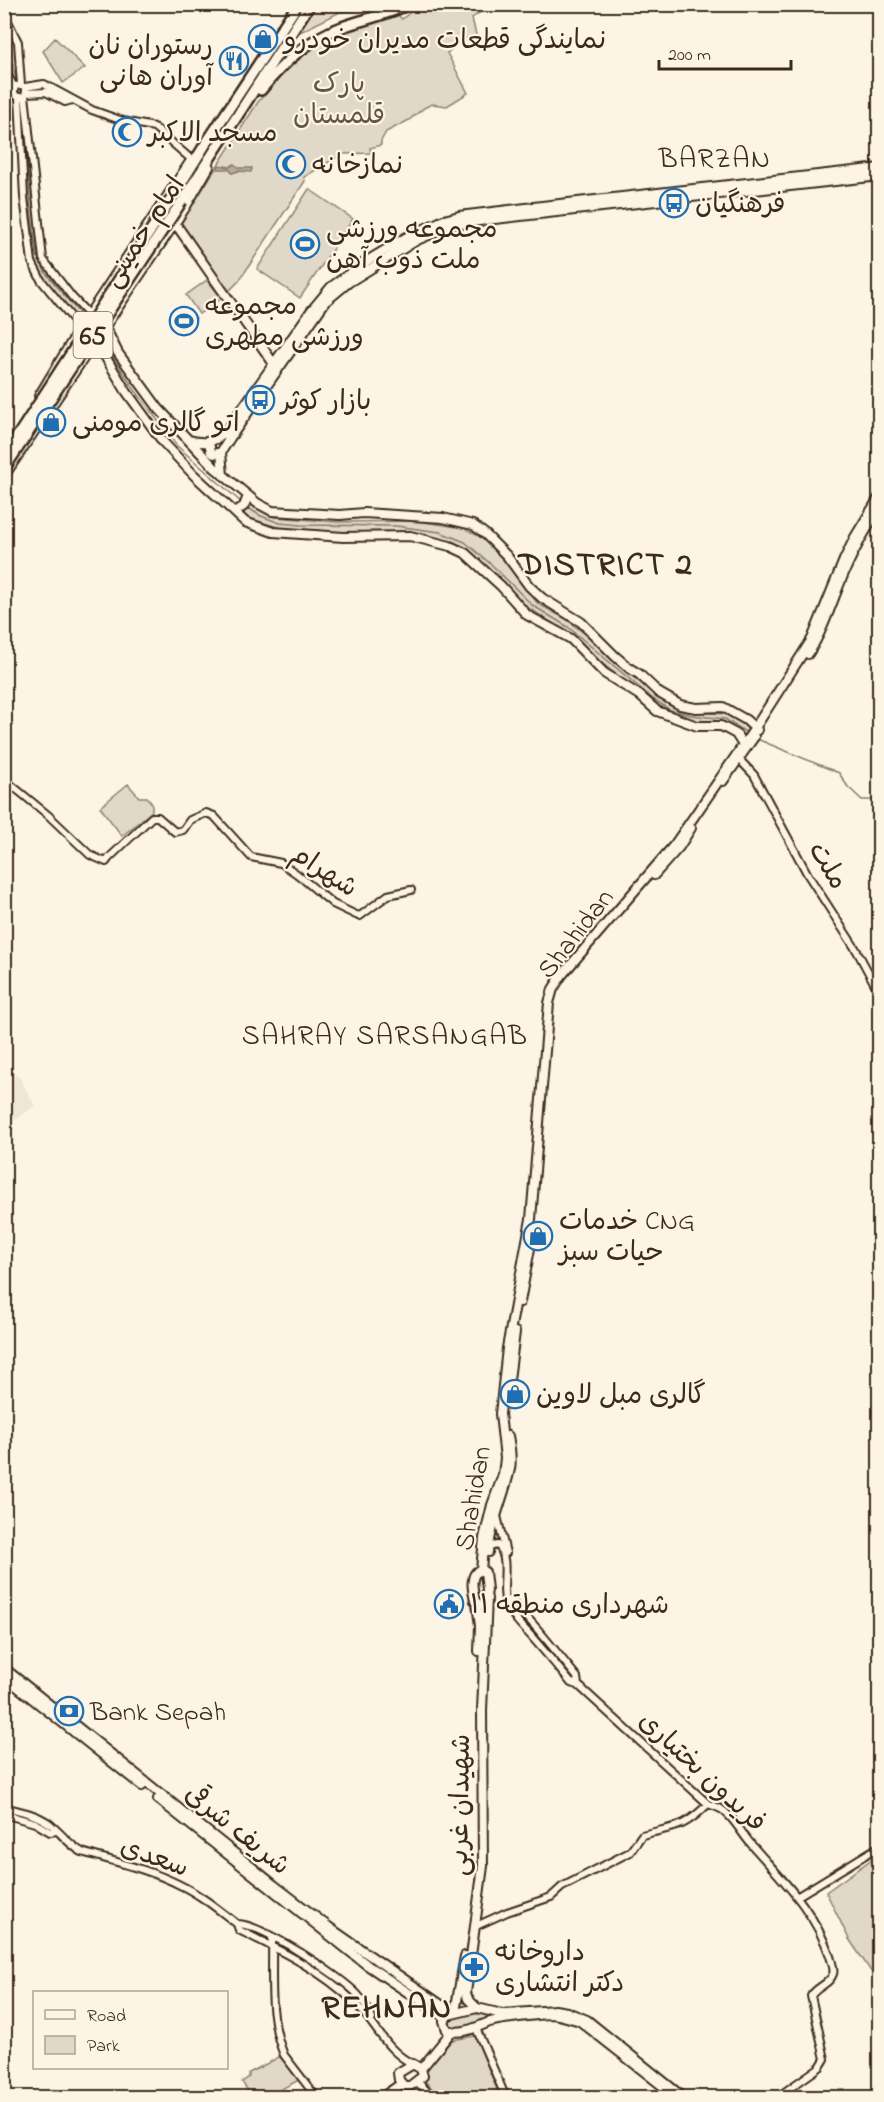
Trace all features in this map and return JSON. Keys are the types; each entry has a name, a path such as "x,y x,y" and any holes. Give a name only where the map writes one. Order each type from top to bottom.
{"highway":[{"name":"65","path":"4,469 178,197 204,145 297,4"},
{"path":"241,112 310,4"},
{"name":"65","path":"4,457 178,197 241,112 297,52 318,38 339,28 394,12 409,4"}],"main road":[{"name":"امام خمینی","path":"4,476 175,223 232,126"},
{"name":"امام خمینی","path":"5,450 80,328 204,145"},
{"path":"188,440 204,444 225,433 311,311 331,288 417,240 453,225 789,182 879,168"},
{"path":"789,182 879,176"},
{"path":"175,223 273,364"},
{"path":"209,442 211,452 214,454 221,452 325,302 360,270"},
{"path":"117,273 123,283 133,285"},
{"path":"111,282 121,284 128,293"},
{"path":"105,327 118,353 159,409 223,475 248,496 272,511 434,517 456,519 473,525 507,556 529,586 542,598 581,622 615,656 659,693 680,705 696,708 723,706 757,729"},
{"path":"94,343 100,348 162,442 245,522 273,532 343,537 410,536 450,546 465,553 501,586 527,615 571,639 604,673 639,695 657,711 697,726 721,726 736,735 743,745"},
{"path":"106,360 112,353 118,353"},
{"path":"5,450 16,459"},
{"path":"221,452 223,475"},
{"path":"235,512 244,506 248,496"},
{"name":"Shahidan","path":"483,1571 484,1538 503,1474 505,1458 500,1414 507,1348 531,1219 549,1003 553,989 562,975 675,844 738,758 743,745 757,729 812,639 844,560 879,496"},
{"name":"Shahidan","path":"483,1571 496,1513 510,1468 511,1452 505,1416 515,1329 535,1223 551,1019 557,991 569,973 680,847 816,643 848,564 879,506"},
{"name":"شهیدان غربی","path":"451,2014 458,2001 476,1885 480,1626 472,1579 474,1573 483,1571 487,1598 482,1719 483,1866 466,1993 470,2001"},
{"path":"477,1604 483,1605 487,1598"},
{"name":"شریف شرقی","path":"4,1668 70,1724"},
{"name":"شریف شرقی","path":"4,1676 70,1724 330,1928 451,2014"},
{"path":"458,2001 462,2005 470,2001 503,2017 551,2014 567,2016 580,2021 678,2097"},
{"path":"449,2031 444,2021 451,2014 481,2008"},
{"path":"481,2008 489,2016 487,2023"},
{"path":"419,2069 398,2073 401,2084 407,2087 413,2084 419,2069 449,2031 476,2028 503,2017 555,2010 587,2020 684,2097"},
{"path":"381,2097 401,2084"}],"street":[{"path":"4,13 18,42 43,259 89,315"},
{"path":"4,68 22,90 24,197 32,262 41,280 80,328"},
{"path":"22,90 46,92 65,102 72,100 99,113 154,128 192,160"},
{"name":"ملت","path":"738,758 754,775 808,874 857,951 879,993"},
{"name":"شهرام","path":"4,779 48,815 90,855 102,862 110,858 152,817 158,817 175,831 183,830 190,820 207,813 214,816 251,857 281,863 333,904 360,915 388,895 411,890"},
{"path":"496,1513 507,1558 507,1570 504,1576"},
{"path":"488,1547 498,1545 502,1550 504,1576"},
{"name":"فریدون بختیاری","path":"504,1576 502,1590 507,1606 571,1683 578,1685 708,1804 721,1809 732,1819 750,1843 798,1896 825,1942 834,1968 833,1974 811,1996 825,2059 820,2067 776,2097"},
{"path":"474,1927 507,1912 551,1898 562,1887 630,1851 642,1835 682,1826 708,1804"},
{"name":"سعدی","path":"4,1807 28,1813 52,1825 82,1852 140,1869 178,1884 213,1905 237,1924 239,1930 304,1964 347,1996 372,2022 396,2054"},
{"name":"سعدی","path":"4,1814 35,1823 50,1832 56,1831"},
{"path":"798,1896 879,1846"},
{"name":"سعدی","path":"237,1924 244,1924 307,1957 351,1988 369,2009 372,2022"},
{"path":"272,1938 270,1994 274,2024 284,2055 317,2097"},
{"path":"347,1996 351,1988"},
{"path":"476,2028 506,2097"},
{"path":"396,2054 419,2069 428,2090"},
{"path":"396,2054 398,2073"},
{"path":"413,2084 421,2085 434,2097"}],"shaded area":[{"path":"234,164 239,168 252,168 251,172 232,173 229,169 218,169 219,165 230,167"},
{"path":"5,1067 20,1078 35,1106 14,1121 5,1111"}],"green space":[{"path":"315,5 393,5 340,12 296,34"},
{"name":"پارک قلمستان","path":"419,5 491,5 472,18 477,39 465,38 447,53 468,93 447,106 432,104 424,108 409,120 386,132 381,145 370,148 371,153 342,154 304,177 305,181 239,281 229,291 181,223 258,102 286,68 314,48 346,30 398,15 402,19"},
{"path":"4,18 16,45 20,83 15,83 5,60"},
{"path":"55,38 85,68 63,83 43,51"},
{"path":"24,98 41,257 49,272 83,312 77,320 43,279 34,262 27,210 21,100"},
{"name":"مجموعه ورزشی ملت ذوب آهن","path":"309,189 353,219 300,298 257,269"},
{"path":"207,280 222,298 199,314 186,295"},
{"name":"مجموعه ورزشی مطهری","path":"190,311 196,318 178,331 172,325"},
{"path":"251,503 274,517 338,522 418,521 463,528 485,539 538,604 566,619 669,705 688,712 726,714 740,721 748,729 744,739 738,731 725,722 698,722 660,708 599,661 565,631 521,603 490,570 457,544 406,533 289,530 245,518 244,512"},
{"path":"128,784 139,797 147,797 152,804 152,811 122,836 100,807"},
{"path":"879,1854 879,1983 849,1939 826,1892"},
{"path":"479,2011 484,2012 487,2017 484,2023 459,2029 451,2028 449,2021 452,2018"},
{"path":"475,2036 498,2092 490,2097 440,2097 425,2081 428,2067 452,2040"},
{"path":"281,2056 299,2080 266,2097 252,2097 242,2082 249,2077 249,2073"}],"waterway":[{"path":"4,38 21,95"},
{"path":"22,99 37,255 45,272 83,318"},
{"path":"101,340 177,446 242,503"},
{"path":"248,508 280,523 396,526 440,532 465,542 532,605 568,627 653,699 670,710 725,719 747,733"},
{"path":"757,739 839,773 848,787 862,800 875,800"}],"place":[{"name":"نمایندگی قطعات مدیران خودرو","path":"263,39"},
{"name":"رستوران نان آوران هانی","path":"234,61"},
{"name":"مسجد الاکبر","path":"127,132"},
{"name":"نمازخانه","path":"291,164"},
{"name":"فرهنگیان","path":"674,203"},
{"name":"مجموعه ورزشی ملت ذوب آهن","path":"305,244"},
{"name":"مجموعه ورزشی مطهری","path":"184,321"},
{"name":"بازار کوثر","path":"260,400"},
{"name":"اتو گالری مومنی","path":"51,422"},
{"name":"خدمات CNG حیات سبز","path":"538,1236"},
{"name":"گالری مبل لاوین","path":"515,1394"},
{"name":"شهرداری منطقه ۱۱","path":"449,1604"},
{"name":"Bank Sepah","path":"69,1711"},
{"name":"داروخانه دکتر انتشاری","path":"474,1967"}],"district":[{"name":"BARZAN","path":"715,157"},
{"name":"DISTRICT 2","path":"606,562"},
{"name":"SAHRAY SARSANGAB","path":"385,1034"},
{"name":"REHNAN","path":"387,2005"}]}
